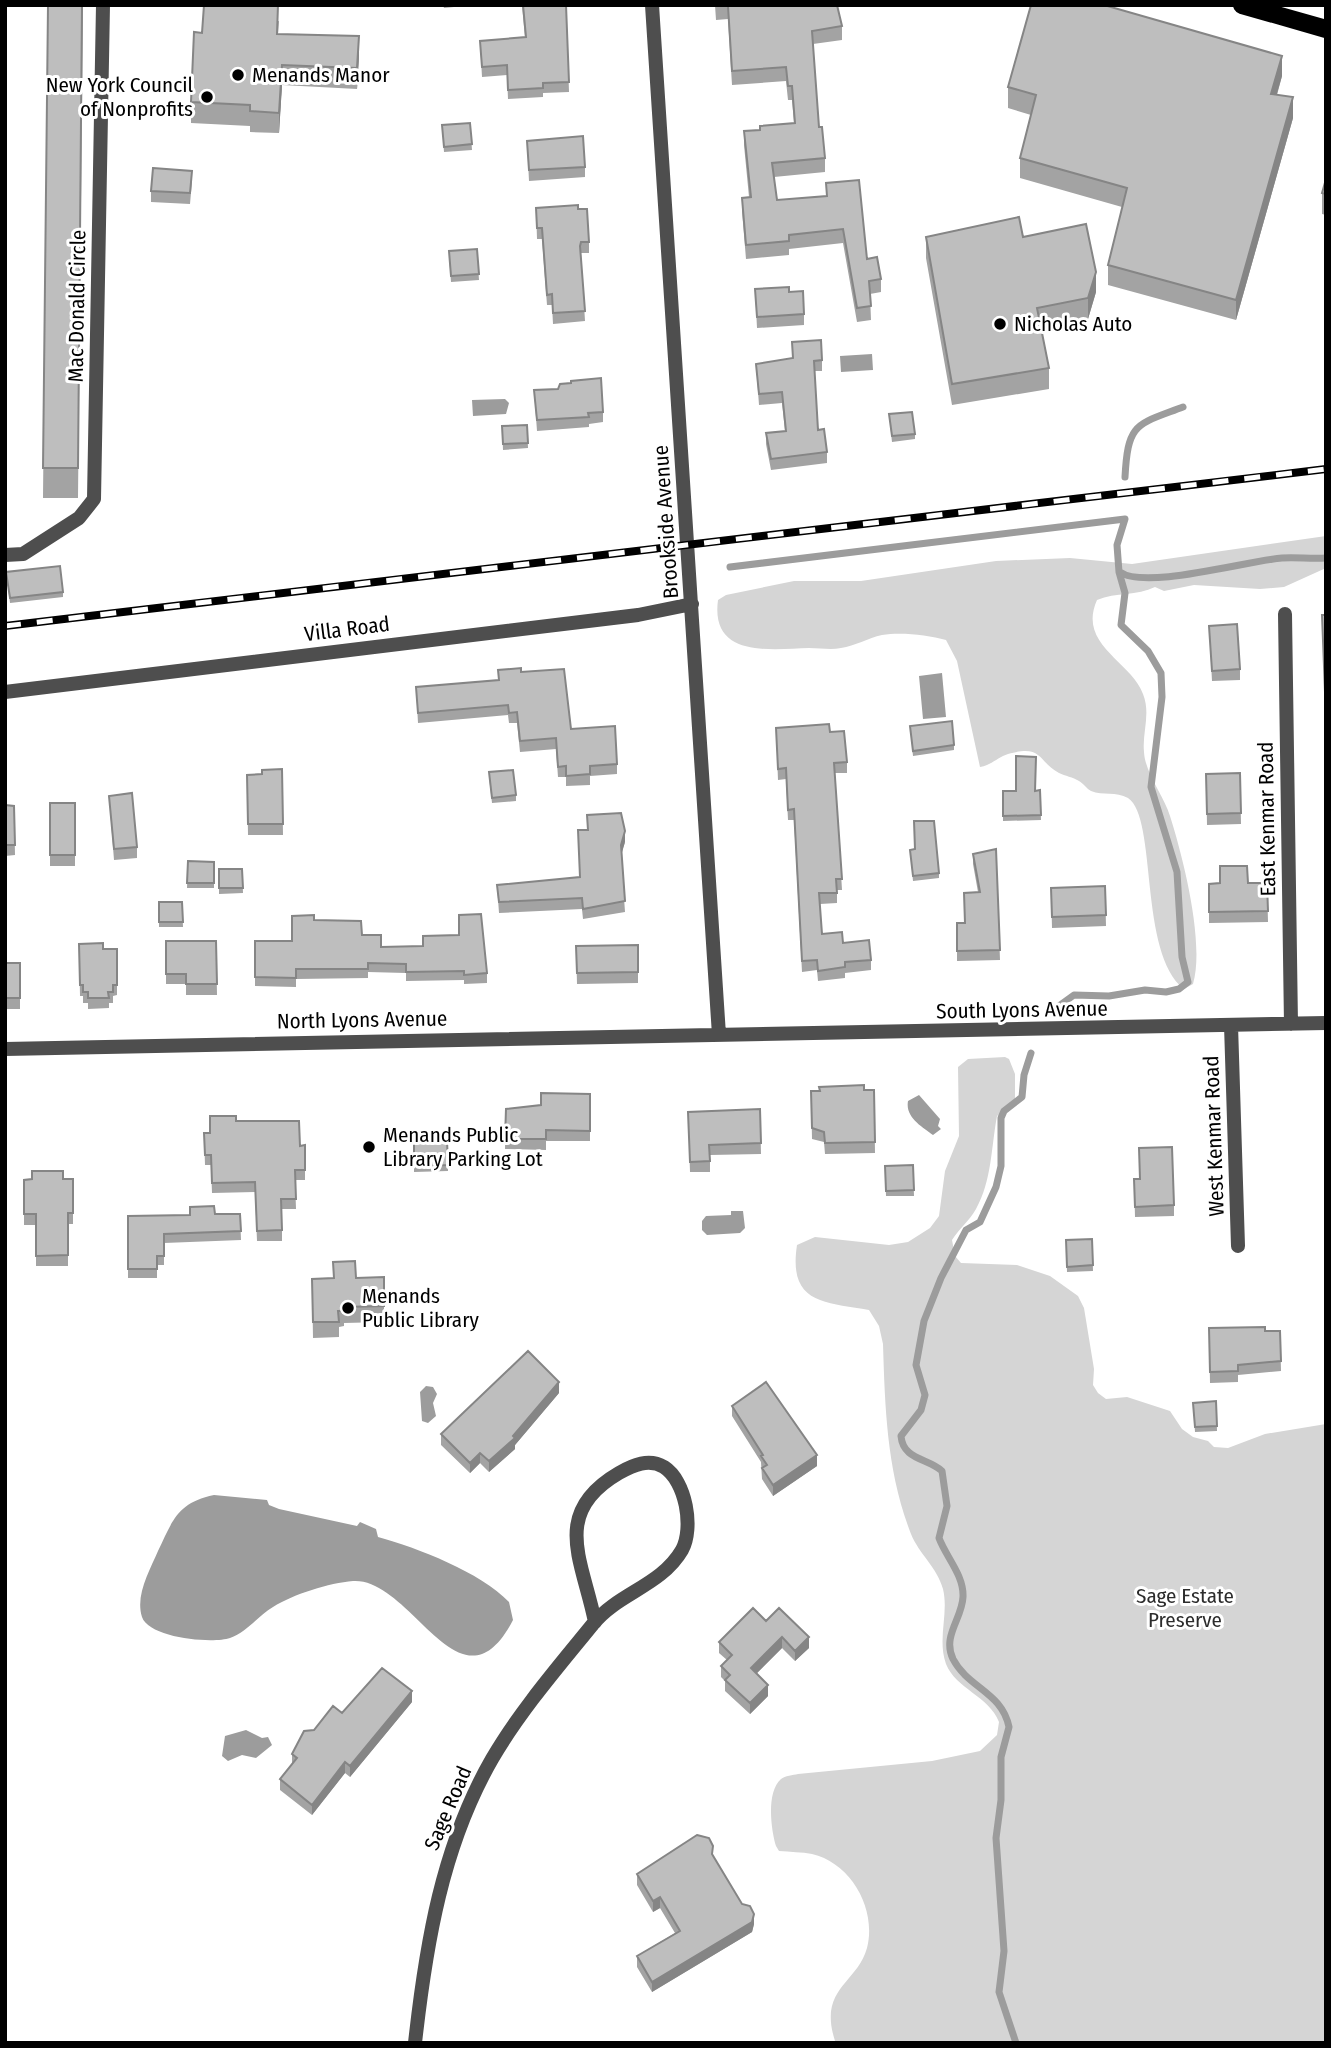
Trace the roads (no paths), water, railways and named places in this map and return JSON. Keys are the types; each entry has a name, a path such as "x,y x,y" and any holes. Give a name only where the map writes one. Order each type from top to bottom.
{"main road":[{"path":"1242,5 1326,29"}],"street":[{"name":"Mac Donald Circle","path":"5,555 23,554 79,518 94,499 103,5"},
{"name":"Brookside Avenue","path":"652,5 719,1035"},
{"name":"Villa Road","path":"5,692 638,615 692,604"},
{"name":"East Kenmar Road","path":"1285,614 1291,1024"},
{"name":"South Lyons Avenue","path":"719,1035 1326,1023"},
{"name":"West Kenmar Road","path":"1231,1025 1238,1247"},
{"name":"North Lyons Avenue","path":"5,1049 719,1035"},
{"name":"Sage Road","path":"415,2043 437,1901 458,1831 507,1736 595,1622 658,1577 684,1545 687,1517 682,1496 670,1473 656,1464 636,1464 606,1481 593,1492 578,1514 578,1551 595,1622"}],"waterway":[{"path":"1125,477 1132,435 1145,423 1183,407"},
{"path":"730,567 1125,519 1117,545 1119,572 1125,593 1121,625 1148,651 1161,673 1162,697 1151,787 1177,872 1182,957 1188,982 1179,989 1166,992 1145,990 1109,996 1074,995 1056,1008"},
{"path":"1120,572 1133,577 1151,578 1282,558 1326,558"},
{"path":"1016,2043 999,1992 1004,1951 996,1838 1001,1800 1001,1757 1009,1727 999,1706 959,1669 950,1651 951,1635 962,1605 963,1589 939,1538 947,1506 942,1471 906,1450 901,1436 921,1410 925,1395 916,1365 924,1321 941,1278 966,1230 980,1222 996,1187 1001,1166 1001,1118 1004,1111 1022,1097 1024,1075 1031,1053"}],"railway":[{"path":"5,626 1326,469"}],"place":[{"name":"Menands Manor","path":"238,75"},
{"name":"New York Council of Nonprofits","path":"207,97"},
{"name":"Nicholas Auto","path":"1000,324"},
{"name":"Menands Public Library Parking Lot","path":"369,1147"},
{"name":"Menands Public Library","path":"348,1308"}],"park label":[{"name":"Sage Estate Preserve","path":"1185,1608"}]}
